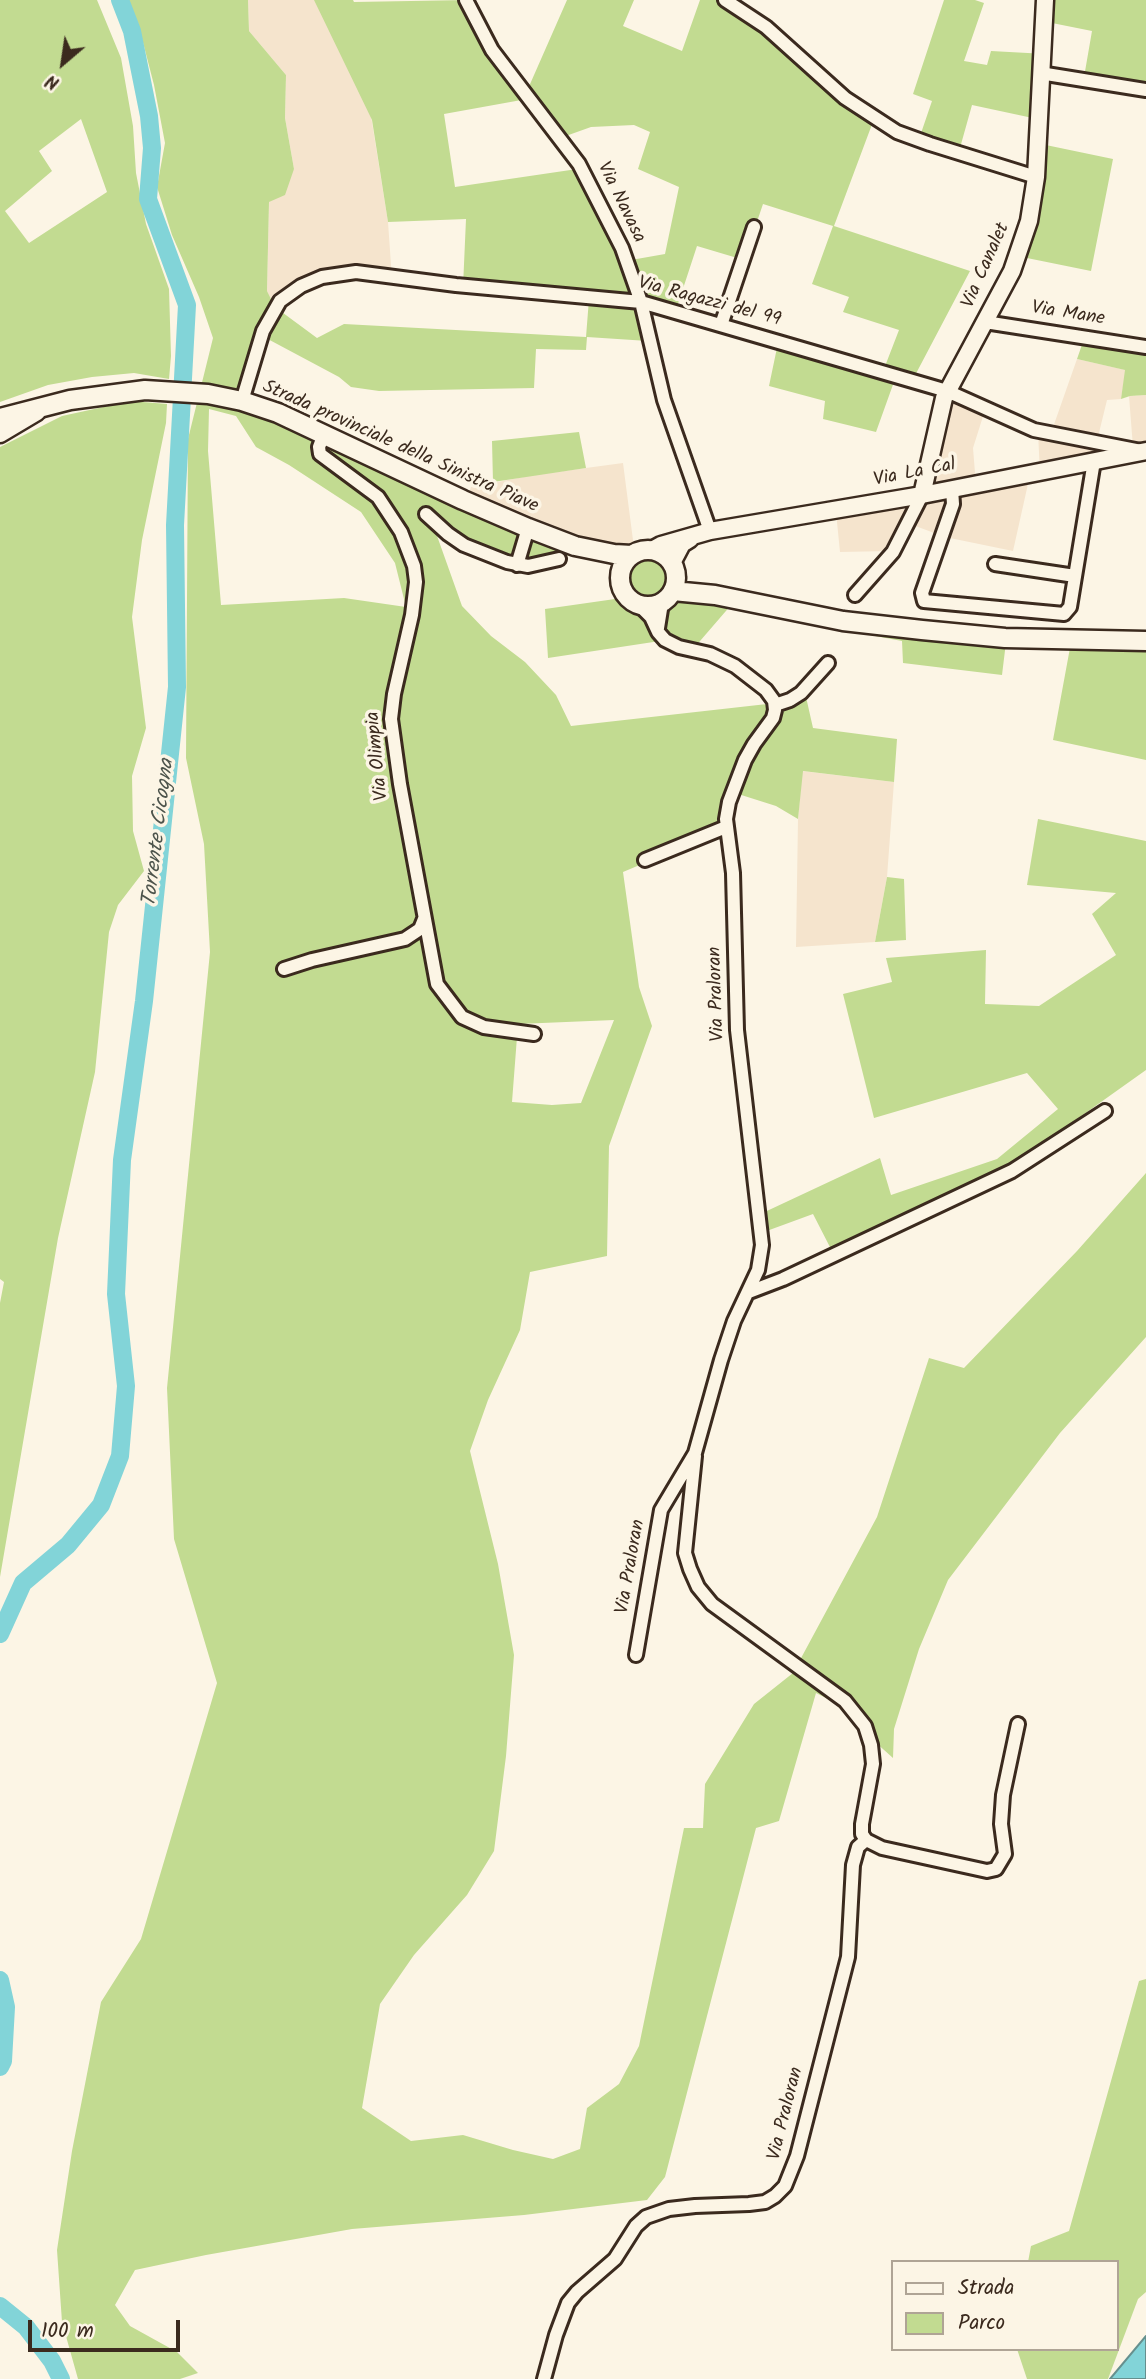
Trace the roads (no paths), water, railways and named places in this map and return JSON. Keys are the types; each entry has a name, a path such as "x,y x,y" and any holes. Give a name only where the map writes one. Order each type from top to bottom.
{"main road":[{"name":"Strada provinciale della Sinistra Piave","path":"0,418 91,396 145,390 208,394 242,401 278,413 463,500 575,546"},
{"path":"575,546 632,555"},
{"path":"575,546 605,566 619,581 626,596 640,606 651,607 668,597 715,594"},
{"path":"619,581 624,562 638,551 652,550 667,557 674,568 692,584 715,594 844,621 1005,638 1146,641"},
{"path":"668,597 674,568"}],"street":[{"name":"Via Navasa","path":"466,0 492,50 558,134 589,180 622,248 641,302 664,400 710,531"},
{"path":"725,0 766,27 845,98 897,132 1036,177"},
{"name":"Via Canalet","path":"922,495 947,391 1019,255 1029,221 1036,177 1045,0"},
{"path":"1040,73 1146,90"},
{"path":"721,325 754,227"},
{"name":"Via Ragazzi del 99","path":"242,401 258,343 280,301 301,285 322,276 356,272 456,285 641,302 947,391 1034,430 1145,451"},
{"name":"Via Mane","path":"985,322 1146,347"},
{"path":"0,409 51,404"},
{"path":"0,434 51,404"},
{"name":"Via Olimpia","path":"324,434 319,447 320,454 378,498 401,532 414,566 416,582 412,614 391,719 424,919"},
{"name":"Via La Cal","path":"652,550 710,531 922,495 1145,451"},
{"path":"952,489 953,502 922,593 925,601 1064,614 1070,607 1094,461"},
{"path":"855,595 893,552 922,495"},
{"path":"426,514 464,545 517,565 533,565 559,559"},
{"path":"517,565 528,528"},
{"path":"674,568 682,544 692,537"},
{"path":"995,564 1075,576"},
{"path":"659,632 668,597"},
{"path":"640,606 651,617 659,632 674,645 710,654 735,666 761,686 775,705 801,693 828,663"},
{"name":"Via Praloran","path":"544,2379 568,2303 615,2259 636,2226 646,2217 668,2209 765,2202 785,2186 797,2156 848,1956 853,1865 858,1847 866,1840 862,1834 862,1825 873,1763 865,1726 845,1701 712,1604 698,1587 685,1553 695,1453 734,1321 758,1270 762,1244 737,1030 733,873 726,827 729,802 741,769 754,744 773,719 775,705"},
{"path":"645,860 726,827"},
{"path":"284,969 405,939 420,929 424,919"},
{"path":"424,919 437,984 461,1017 484,1027 534,1034"},
{"path":"749,1292 783,1279 1012,1171 1105,1111"},
{"name":"Via Praloran","path":"636,1654 661,1510 695,1453"},
{"path":"866,1840 882,1848 908,1854 987,1871 996,1869 1005,1854 1001,1824 1003,1795 1018,1724"}],"water":[{"path":"1146,2336 1146,2379 1110,2379"}],"waterway":[{"name":"Torrente Cicogna","path":"0,1634 23,1583 68,1545 101,1505 120,1456 126,1386 116,1294 122,1160 144,1001 177,687 175,525 187,305 148,199 152,148 149,116 132,31 120,0"},
{"name":"Torrente Cicogna","path":"0,1980 6,2007 3,2061 0,2067"},
{"name":"Torrente Cicogna","path":"0,2306 26,2327 52,2361 61,2379"}]}
